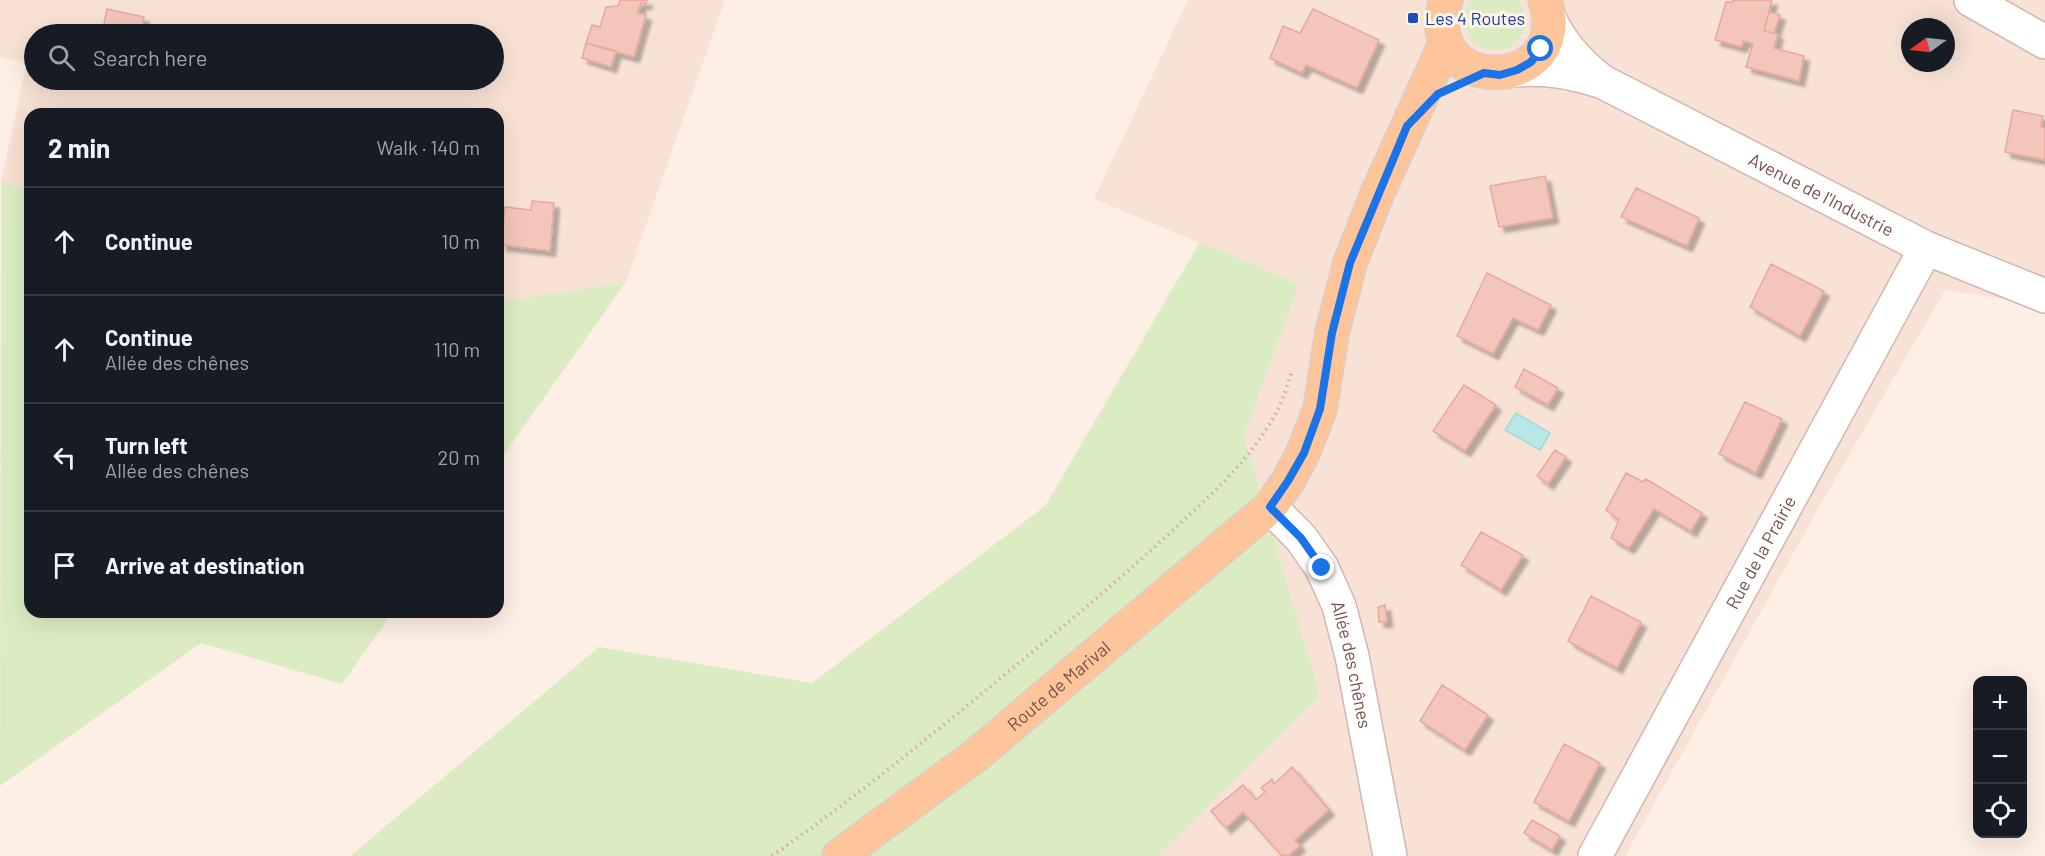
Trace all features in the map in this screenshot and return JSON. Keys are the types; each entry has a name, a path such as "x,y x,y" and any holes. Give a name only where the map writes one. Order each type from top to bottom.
{"main road":[{"path":"1419,0 1445,23 1455,56 1468,67 1484,73 1500,75 1517,70 1531,62 1541,49 1547,34 1547,9"},
{"path":"1270,507 1304,453 1320,409 1332,333 1350,263 1407,126 1445,23"},
{"path":"1407,126 1438,94 1484,73"},
{"name":"Route de Marival","path":"838,856 975,756 1270,507"}],"street":[{"path":"1971,0 2045,42"},
{"name":"Avenue de l'Industrie","path":"1547,9 1558,38 1570,53 1603,82"},
{"name":"Avenue de l'Industrie","path":"1517,70 1537,68 1560,71 1603,82 1926,248 2045,296"},
{"name":"Rue de la Prairie","path":"1595,856 1926,248"},
{"name":"Allée des chênes","path":"1270,507 1301,538 1322,568 1339,606 1352,656 1390,856"}],"path":[{"path":"772,856 842,807 1116,584 1205,501 1255,444 1280,405 1295,362"}],"shaded area":[{"path":"0,0 725,0 626,282 504,301 504,108 24,108 24,188 1,181 24,76 24,90 504,90 504,24 24,24 24,61 0,57"},
{"path":"1188,0 2045,0 2045,305 1945,290 1823,500 1625,856 1157,856 1320,696 1244,436 1299,284 1094,199"}],"green space":[{"path":"1471,0 1519,0 1527,22 1524,32 1513,45 1498,51 1489,50 1472,42 1464,21 1467,5"},
{"path":"1,181 24,188 24,618 389,618 342,684 201,643 0,786"},
{"path":"1200,242 1299,284 1244,436 1320,696 1157,856 350,856 599,647 812,683 1045,506"},
{"path":"626,282 504,455 504,301"}],"water":[{"path":"1516,413 1550,433 1540,450 1505,430"}],"building":[{"path":"620,0 647,0 646,4 641,3 638,13 646,15 634,57 586,43 592,25 600,27 606,7 618,6"},
{"path":"1733,0 1772,0 1764,31 1778,34 1774,48 1804,56 1799,81 1746,67 1753,44 1743,41 1742,47 1715,40 1726,2 1733,2"},
{"path":"107,9 144,17 143,24 104,24"},
{"path":"1313,9 1379,40 1357,88 1306,65 1302,73 1270,58 1283,26 1300,33"},
{"path":"1769,12 1780,15 1774,33 1764,31"},
{"path":"586,43 616,51 611,67 582,58"},
{"path":"2013,110 2043,116 2041,127 2045,128 2045,160 2005,152"},
{"path":"1545,176 1553,218 1499,227 1490,186"},
{"path":"1636,188 1699,218 1687,246 1621,217"},
{"path":"532,201 554,203 550,251 504,245 505,207 531,210"},
{"path":"1771,264 1824,291 1800,336 1750,307"},
{"path":"1487,273 1551,305 1538,330 1513,318 1493,354 1457,336"},
{"path":"1524,369 1558,388 1548,405 1515,387"},
{"path":"1464,385 1496,405 1465,451 1433,431"},
{"path":"1745,402 1782,419 1756,473 1719,454"},
{"path":"1555,450 1566,457 1548,484 1537,476"},
{"path":"1626,473 1643,482 1646,479 1702,513 1691,531 1654,509 1629,548 1611,538 1619,520 1606,510"},
{"path":"1481,532 1523,555 1501,590 1461,565"},
{"path":"1591,596 1641,622 1617,668 1568,641"},
{"path":"1385,605 1387,622 1379,622 1378,607"},
{"path":"1442,685 1488,715 1465,750 1420,721"},
{"path":"1564,744 1600,763 1569,821 1534,802"},
{"path":"1292,767 1329,810 1295,840 1300,846 1288,856 1282,856 1243,812 1226,828 1211,811 1243,785 1256,800 1265,792 1261,788 1272,779 1274,784"},
{"path":"1532,820 1560,836 1552,850 1524,833"}],"place":[{"name":"Les 4 Routes","path":"1413,18"}],"route":[{"path":"1322,568 1301,538 1270,507 1304,453 1320,409 1332,333 1350,263 1378,192 1407,126 1438,94 1484,73 1500,75 1517,70 1531,62 1541,49"}]}
